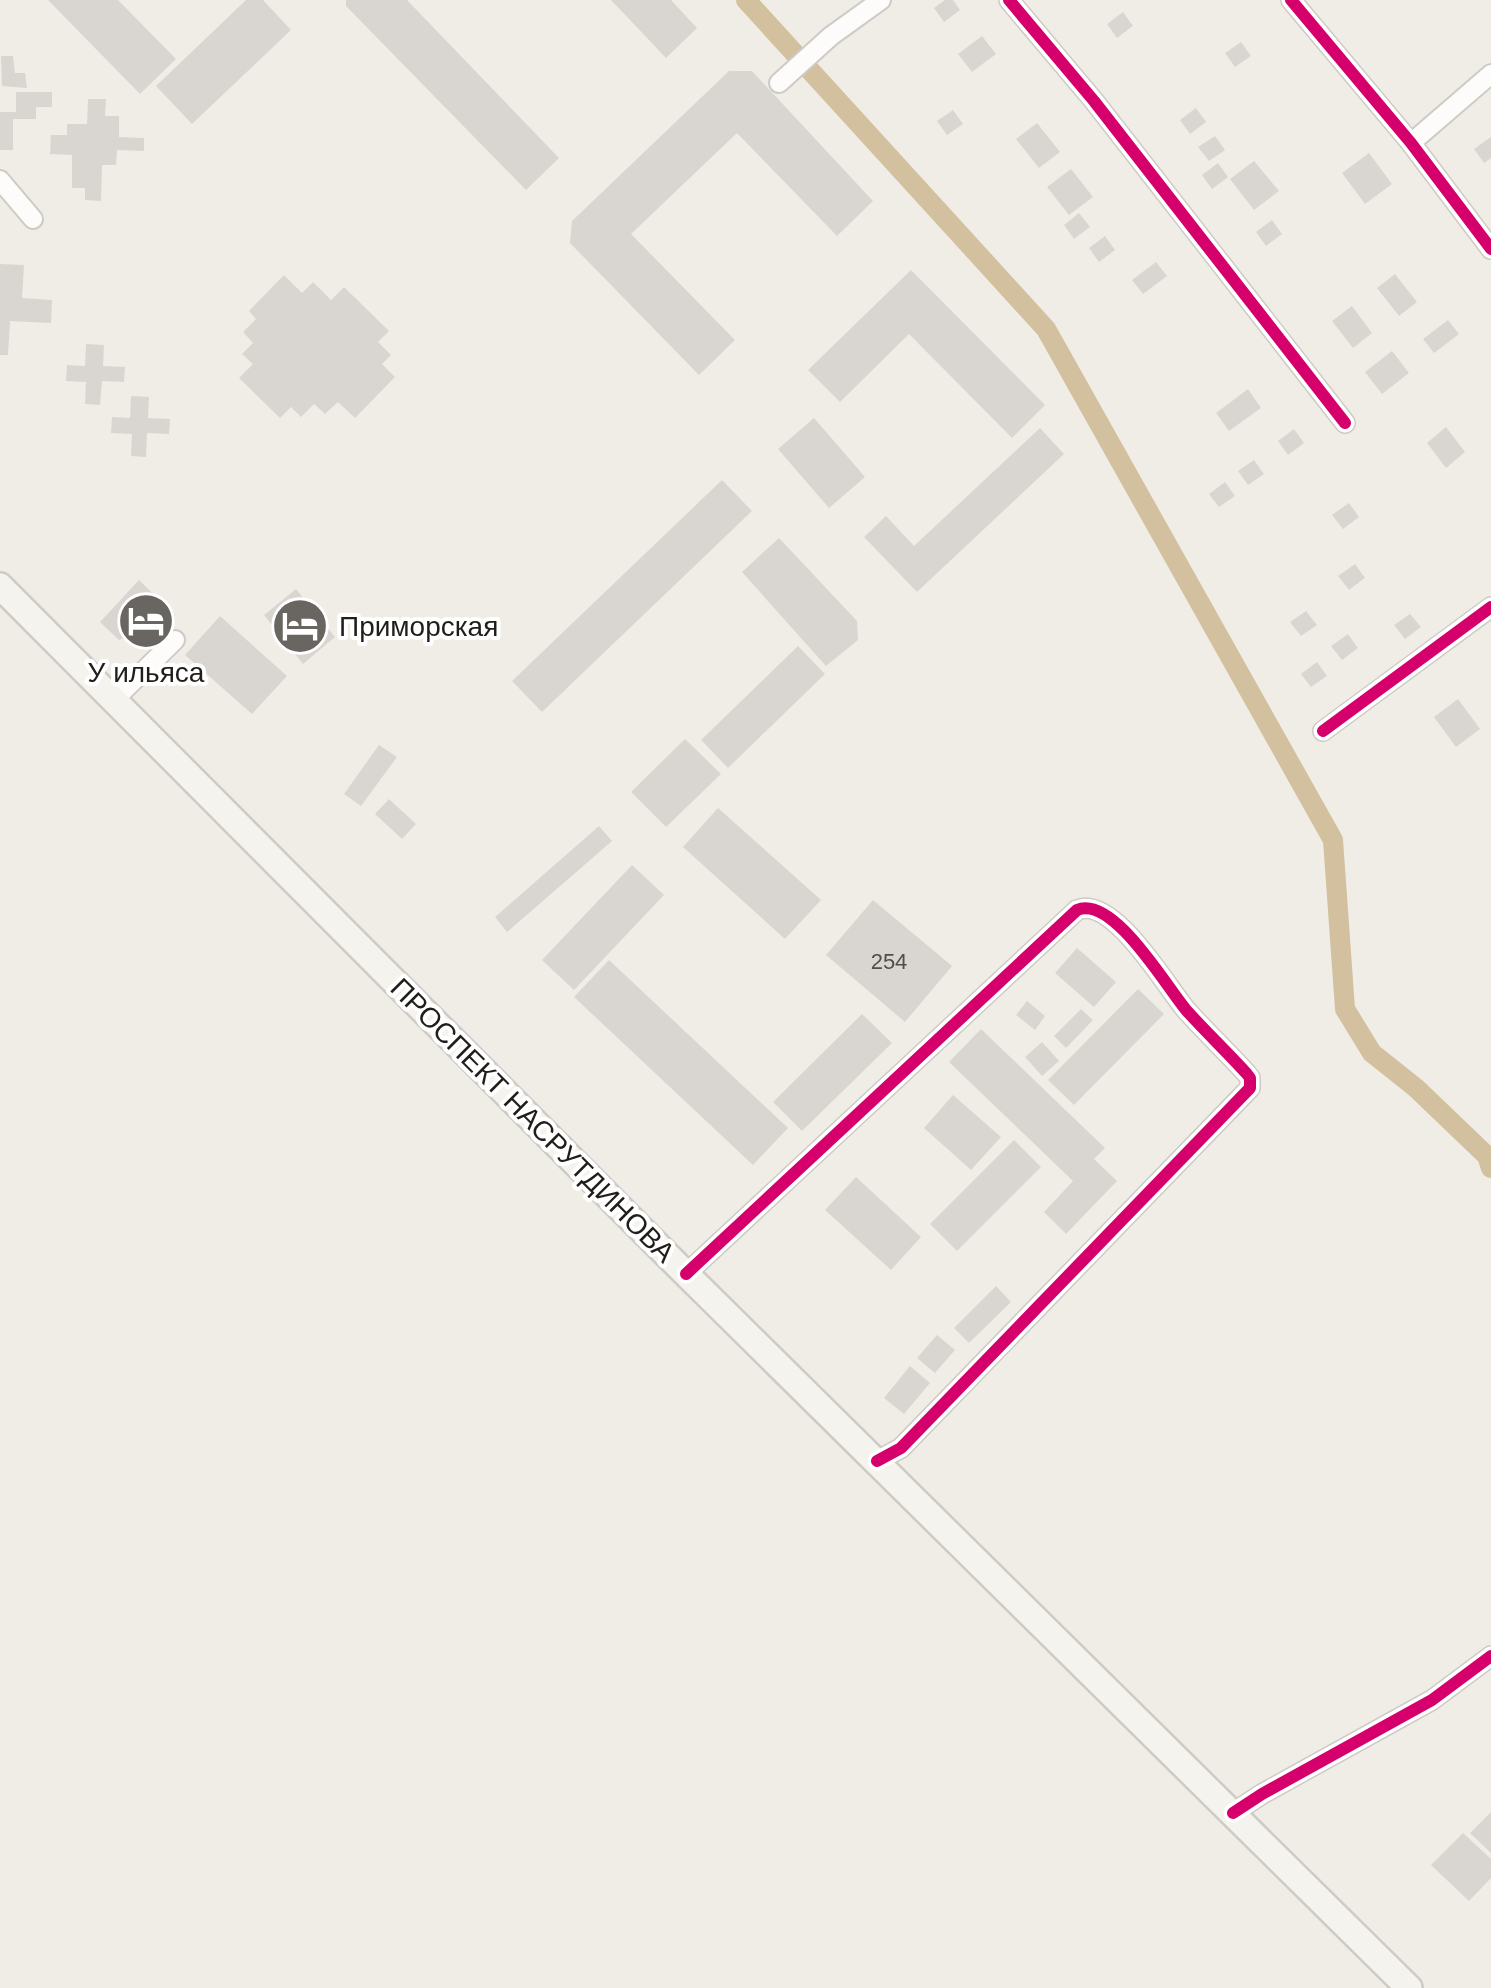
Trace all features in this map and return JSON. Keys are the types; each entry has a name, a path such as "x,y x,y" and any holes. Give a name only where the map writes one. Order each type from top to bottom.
{"main road":[{"name":"ПРОСПЕКТ НАСРУТДИНОВА","path":"0,586 686,1274 1409,1988"}],"street":[{"path":"779,83 831,36 881,0"},
{"path":"1008,0 1094,101 1345,424"},
{"path":"1291,0 1411,143 1491,249"},
{"path":"1411,143 1491,74"},
{"path":"0,180 34,218"},
{"path":"1323,731 1491,607"},
{"path":"113,701 175,640"},
{"path":"686,1274 1077,910 1085,906 1094,908 1136,942 1186,1010 1247,1074 1250,1088 901,1448 877,1461"},
{"path":"1233,1813 1432,1700 1491,1656"}],"building":[{"path":"48,0 118,0 176,59 140,94"},
{"path":"246,0 263,0 291,30 192,124 156,86"},
{"path":"346,0 407,0 559,158 526,190 346,6"},
{"path":"611,0 671,0 697,28 666,58"},
{"path":"945,0 953,0 960,10 944,22 934,8"},
{"path":"1123,12 1133,26 1117,38 1107,24"},
{"path":"982,36 996,54 972,72 958,54"},
{"path":"1241,42 1251,56 1235,67 1225,53"},
{"path":"1,56 13,56 15,73 25,73 27,88 2,86"},
{"path":"729,71 752,71 873,201 837,236 737,133 631,234 735,340 699,375 570,243 572,221"},
{"path":"16,92 52,92 52,107 36,107 36,119 13,119 13,150 0,150 0,112 16,112"},
{"path":"88,99 106,99 105,116 119,116 119,137 144,138 144,151 117,150 116,165 102,165 101,201 85,200 85,188 72,188 72,155 50,154 51,135 67,135 67,124 87,124"},
{"path":"1196,108 1206,122 1190,134 1180,120"},
{"path":"953,110 963,124 947,135 937,121"},
{"path":"1037,123 1060,152 1039,168 1016,139"},
{"path":"1215,136 1225,150 1209,161 1198,147"},
{"path":"1491,137 1491,158 1484,163 1474,149"},
{"path":"1369,153 1392,184 1365,204 1342,173"},
{"path":"1254,161 1279,191 1254,210 1230,179"},
{"path":"1218,163 1228,177 1212,189 1202,175"},
{"path":"1071,169 1093,197 1069,215 1047,187"},
{"path":"1079,213 1090,227 1074,239 1064,225"},
{"path":"1272,220 1282,234 1266,246 1256,232"},
{"path":"1105,236 1115,250 1099,262 1089,248"},
{"path":"1156,262 1167,276 1143,294 1132,280"},
{"path":"0,264 24,265 22,298 52,300 51,323 10,321 8,355 0,355"},
{"path":"911,270 1045,405 1012,438 909,334 840,402 808,370"},
{"path":"1395,274 1417,302 1399,316 1377,288"},
{"path":"284,275 302,293 313,282 331,300 344,287 389,331 378,342 391,355 382,364 395,377 355,418 338,402 325,414 314,404 301,417 291,407 280,418 239,378 253,364 242,354 253,343 243,332 256,319 249,311"},
{"path":"1352,306 1372,333 1353,348 1332,321"},
{"path":"1448,320 1459,334 1434,353 1423,339"},
{"path":"86,344 104,345 103,366 125,367 124,382 102,381 100,405 85,404 86,382 66,381 67,365 85,366"},
{"path":"1392,351 1409,373 1382,394 1365,372"},
{"path":"1248,389 1261,408 1229,431 1216,413"},
{"path":"131,396 149,397 148,418 170,419 169,434 147,433 146,457 131,456 132,434 111,433 112,417 130,418"},
{"path":"814,418 865,477 829,508 778,449"},
{"path":"1446,427 1465,452 1446,468 1427,443"},
{"path":"1040,428 1064,454 917,592 864,537 886,516 914,546"},
{"path":"1294,429 1304,443 1288,455 1278,441"},
{"path":"1254,460 1264,474 1248,485 1238,471"},
{"path":"722,480 752,511 542,712 512,681"},
{"path":"1225,482 1235,496 1219,507 1209,494"},
{"path":"1349,503 1359,517 1343,529 1332,515"},
{"path":"779,538 857,621 858,640 826,666 742,572"},
{"path":"1355,564 1365,578 1349,590 1338,576"},
{"name":"У ильяса","path":"139,580 175,615 157,633 146,628 119,640 100,622"},
{"name":"Приморская","path":"296,589 335,637 303,664 264,615"},
{"path":"1306,611 1317,625 1301,636 1290,622"},
{"path":"1410,614 1421,627 1405,639 1394,625"},
{"path":"220,616 287,676 252,714 185,655"},
{"path":"1348,634 1358,648 1342,660 1331,646"},
{"path":"798,646 825,674 728,768 701,740"},
{"path":"1317,662 1327,676 1311,687 1301,674"},
{"path":"1458,699 1480,729 1456,747 1434,717"},
{"path":"685,739 721,774 666,827 631,792"},
{"path":"379,745 397,757 361,806 344,794"},
{"path":"389,799 416,824 402,839 375,814"},
{"path":"718,808 821,900 785,939 683,847"},
{"path":"599,826 612,841 507,932 495,917"},
{"path":"632,865 664,895 574,990 542,960"},
{"path":"873,900 952,966 905,1022 826,955"},
{"path":"1077,948 1116,982 1094,1007 1055,973"},
{"path":"609,960 788,1128 753,1165 574,997"},
{"path":"1138,989 1164,1014 1074,1105 1048,1080"},
{"path":"1027,1001 1045,1016 1035,1030 1016,1015"},
{"path":"1081,1009 1093,1020 1066,1048 1054,1036"},
{"path":"862,1014 892,1043 802,1131 773,1102"},
{"path":"981,1029 1105,1148 1094,1159 1117,1181 1066,1234 1044,1212 1073,1181 949,1062"},
{"path":"1042,1042 1059,1061 1042,1076 1025,1057"},
{"path":"953,1095 1001,1137 971,1170 924,1128"},
{"path":"1014,1140 1041,1167 957,1251 930,1224"},
{"path":"856,1177 921,1237 891,1270 825,1210"},
{"path":"996,1286 1011,1302 969,1343 954,1328"},
{"path":"937,1335 955,1350 935,1373 917,1358"},
{"path":"910,1366 930,1383 904,1414 884,1398"},
{"path":"1491,1812 1491,1853 1470,1833"},
{"path":"1463,1833 1491,1859 1491,1878 1469,1901 1431,1865"}],"waterway":[{"path":"746,0 1046,329 1333,840 1345,1009 1372,1053 1416,1088 1487,1156 1491,1168"}],"cycle path":[{"path":"1009,0 1094,101 1345,423"},
{"path":"1291,0 1411,143 1491,249"},
{"path":"1323,731 1491,607"},
{"path":"686,1274 1077,910 1091,909 1122,929 1187,1011 1247,1074 1250,1088 901,1448 877,1461"},
{"path":"1233,1813 1432,1700 1491,1656"}],"place":[{"name":"У ильяса","path":"146,621"},
{"name":"Приморская","path":"300,626"}]}
